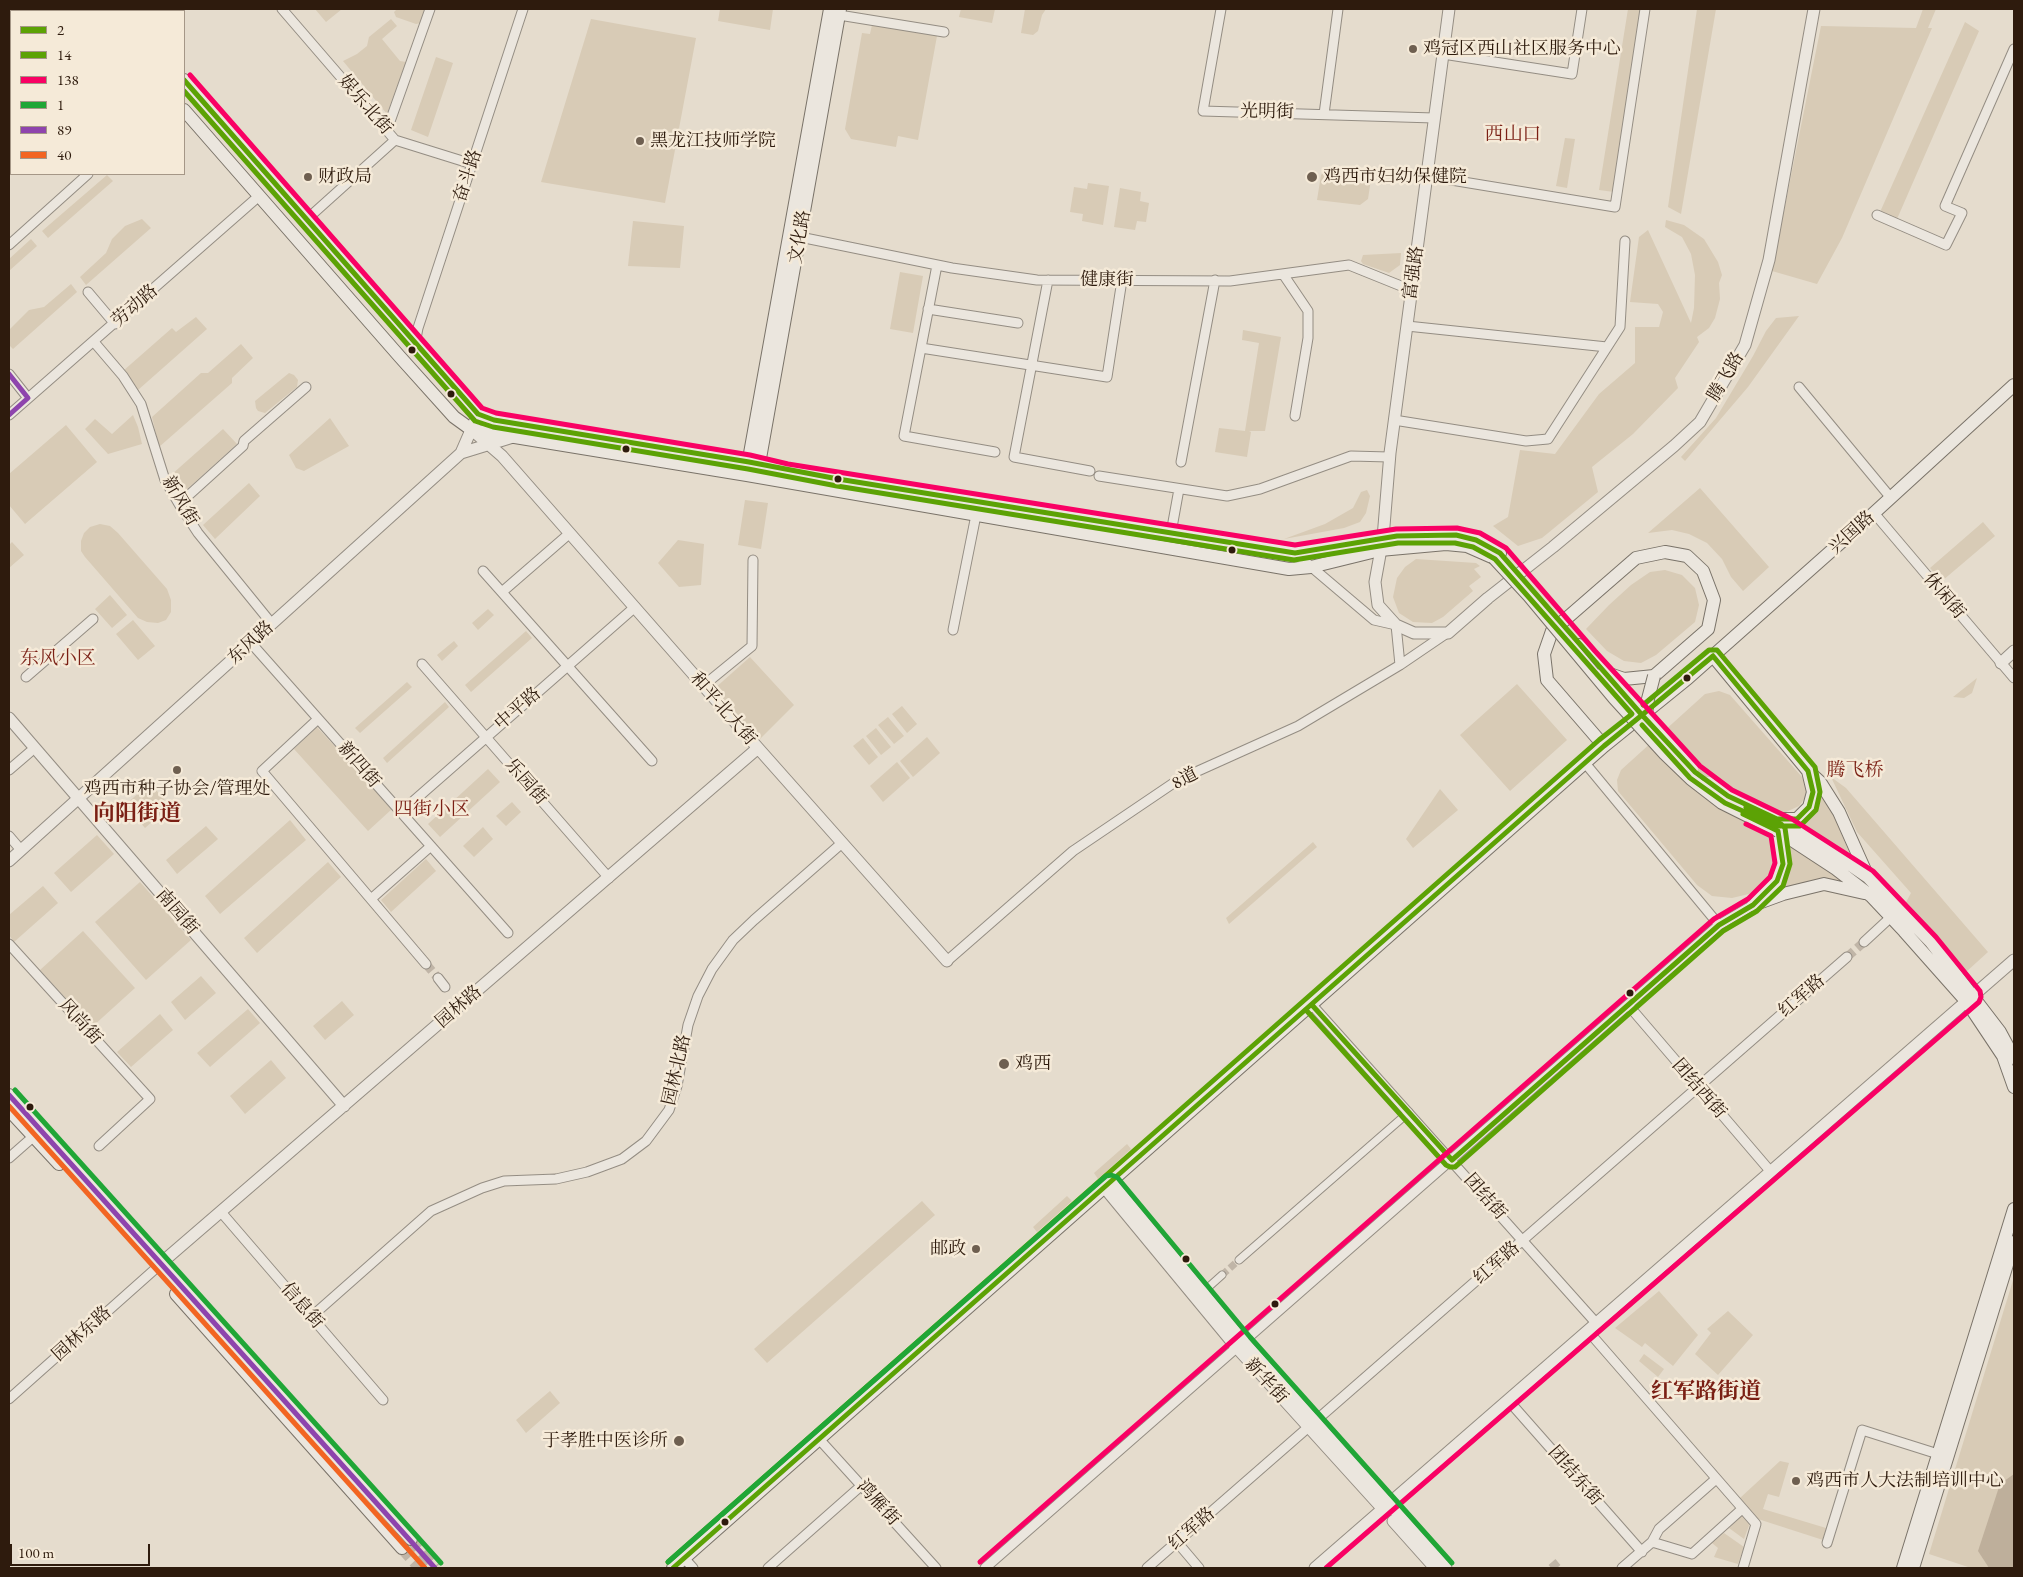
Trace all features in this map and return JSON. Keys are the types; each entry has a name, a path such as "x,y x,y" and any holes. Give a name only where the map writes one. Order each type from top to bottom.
{"main road":[{"name":"文化路","path":"754,463 837,11"},
{"name":"和平北大街","path":"185,81 488,430"},
{"path":"185,111 448,410 472,430 488,430 754,463 864,484 1295,553 1456,535 1476,540 1497,555 1695,772 1728,796 1778,825 1834,853 1868,877 1931,942 1971,999 2003,1056 2014,1087"},
{"name":"兴国路","path":"1604,746 1713,656 1891,498 2014,385"},
{"path":"488,430 513,437 1289,568 1311,567 1382,544"},
{"path":"746,475 754,463"},
{"path":"673,1568 688,1563 819,1438 1604,746 1547,680 1544,654 1552,630 1636,558 1665,552 1687,556 1703,571 1714,600 1708,628 1654,676 1624,679 1587,666"},
{"path":"1497,555 1587,666 1645,732 1691,779 1722,803 1778,825 1871,896 1971,999 2000,1032 2014,1058"},
{"path":"1713,656 1808,771 1820,782 1839,812 1868,877"},
{"path":"1645,732 1645,718 1654,676"},
{"path":"1778,825 1797,819 1809,807 1813,792 1808,771"},
{"path":"1753,905 1777,881 1783,864 1778,825"},
{"path":"1753,905 1783,894 1824,884 1852,889 1871,896"},
{"path":"9,1095 157,1267 406,1544"},
{"path":"9,1110 157,1267"},
{"path":"1903,1568 2014,1209"},
{"path":"1913,1568 2014,1242"}],"street":[{"name":"娱乐北街","path":"282,9 395,140 472,164"},
{"path":"387,130 430,9"},
{"name":"奋斗路","path":"415,344 418,328 523,9"},
{"name":"光明街","path":"1220,9 1203,111 1434,118"},
{"path":"1324,114 1338,9"},
{"name":"富强路","path":"1396,625 1378,605 1375,582 1382,544 1394,420 1449,9"},
{"path":"1443,54 1572,74 1582,9"},
{"path":"1426,176 1615,207 1645,9"},
{"name":"腾飞路","path":"1448,633 1488,598 1629,484 1700,422 1745,345 1769,260 1814,9"},
{"path":"837,11 944,32"},
{"path":"1877,215 1946,245 1962,213 1944,206 2014,49"},
{"path":"306,220 395,140"},
{"path":"9,245 87,175"},
{"name":"劳动路","path":"9,415 259,196"},
{"name":"健康街","path":"798,229 936,265 1048,280 1230,280 1349,265 1411,290"},
{"path":"1394,420 1526,441 1548,440 1620,327 1625,241"},
{"path":"936,265 904,436 995,452"},
{"path":"1282,274 1308,311 1308,338 1295,416"},
{"path":"1048,280 1014,457 1090,472"},
{"path":"921,348 1107,377 1122,280"},
{"path":"1181,462 1215,280"},
{"path":"88,292 115,324"},
{"path":"928,309 1018,323"},
{"path":"1407,326 1607,347"},
{"name":"新风街","path":"94,342 123,376 141,404 165,480 179,504 198,533 272,624"},
{"path":"9,374 28,398"},
{"path":"179,504 242,446 244,441 306,387"},
{"path":"1799,387 1891,498"},
{"name":"东风路","path":"9,861 461,453 472,430"},
{"path":"461,453 488,430"},
{"name":"和平北大街","path":"488,430 502,456 947,961"},
{"path":"1100,476 1226,496 1260,489 1351,456 1390,457"},
{"path":"1171,533 1179,489"},
{"name":"休闲街","path":"1874,513 2014,678"},
{"path":"953,630 976,515"},
{"path":"502,592 570,533"},
{"path":"1295,553 1374,620 1396,625 1414,633 1448,633"},
{"path":"703,686 752,646 753,560"},
{"path":"483,571 652,761"},
{"name":"中平路","path":"401,812 635,607"},
{"path":"26,677 93,619"},
{"path":"1396,625 1400,665"},
{"name":"8道","path":"947,961 1074,850 1178,780 1298,726 1400,665 1448,633"},
{"name":"新四街","path":"251,643 508,933"},
{"path":"2001,663 2014,652"},
{"name":"乐园街","path":"422,664 609,878"},
{"name":"南园街","path":"9,718 344,1106"},
{"path":"318,719 262,771 426,964"},
{"name":"园林路","path":"157,1267 758,748"},
{"path":"9,770 30,752"},
{"path":"1585,763 1719,925"},
{"path":"9,836 21,850"},
{"name":"园林北路","path":"311,1317 431,1211 482,1188 504,1181 556,1179 588,1172 622,1159 646,1141 669,1110 677,1086 688,1024 698,996 712,969 733,940 842,843"},
{"path":"370,899 431,846"},
{"path":"985,1568 1629,1006 1719,925 1753,905"},
{"path":"1864,942 1891,917"},
{"name":"风尚街","path":"9,944 150,1099 99,1146"},
{"name":"红军路","path":"1147,1568 1847,957"},
{"path":"1314,1568 2014,960"},
{"path":"438,978 446,987"},
{"name":"团结街","path":"1312,1005 1523,1240 1592,1328 1716,1479 1756,1524 1743,1568"},
{"name":"团结西街","path":"1629,1006 1771,1172"},
{"path":"1239,1260 1409,1112"},
{"path":"9,1158 34,1136"},
{"name":"新华街","path":"1108,1184 1202,1292 1241,1345"},
{"name":"新华街","path":"1108,1184 1241,1345 1386,1507 1446,1568"},
{"name":"信息街","path":"221,1212 383,1400"},
{"name":"园林东路","path":"10,1395 157,1267"},
{"path":"1202,1292 1222,1275"},
{"name":"团结东街","path":"1508,1400 1642,1552"},
{"path":"1827,1542 1862,1430 1938,1454"},
{"name":"鸿雁街","path":"819,1438 936,1568"},
{"path":"1622,1568 1652,1542 1659,1529 1716,1479"},
{"path":"768,1568 862,1486"},
{"name":"新华街","path":"1386,1507 1435,1568"},
{"path":"1652,1542 1692,1554 1742,1509"},
{"path":"1177,1542 1200,1568"}],"shaded area":[{"path":"315,9 342,9 326,22"},
{"path":"397,9 426,9 421,23 416,24 396,17 394,12"},
{"path":"720,9 773,9 770,30 718,21"},
{"path":"961,9 995,9 992,23 959,17"},
{"path":"1025,9 1046,9 1042,15 1038,31 1033,35 1021,33"},
{"path":"1628,9 1643,9 1614,192 1599,190"},
{"path":"1697,9 1716,9 1681,214 1668,207"},
{"path":"1923,9 1936,9 1928,28 1932,28 1842,238 1817,284 1772,271 1821,26 1916,28"},
{"path":"391,19 397,26 382,39 400,61 406,62 387,114 343,61 367,46 369,37"},
{"path":"591,19 696,38 665,203 541,182"},
{"path":"1965,22 1979,31 1897,219 1880,212"},
{"path":"872,25 937,36 918,140 898,136 896,147 851,139 845,129 862,33 870,34"},
{"path":"436,57 453,63 428,137 411,130"},
{"path":"1565,138 1575,139 1567,188 1556,186"},
{"path":"1330,166 1365,170 1363,178 1371,179 1368,199 1360,205 1317,200 1321,175"},
{"path":"107,175 113,181 48,238 42,231"},
{"path":"1088,183 1109,186 1103,225 1082,221 1083,214 1070,212 1074,187 1087,189"},
{"path":"1120,188 1141,192 1140,201 1149,203 1146,222 1137,221 1135,230 1114,227"},
{"path":"142,219 151,228 86,285 80,277 106,253 112,239 125,226"},
{"path":"1666,220 1684,225 1704,239 1718,262 1722,275 1719,283 1720,299 1715,318 1709,328 1697,337 1699,342 1675,378 1678,388 1633,434 1592,467 1598,492 1542,538 1518,546 1493,526 1508,517 1520,450 1555,454 1599,394 1635,363 1635,327 1659,327 1663,312 1658,304 1630,302 1639,237 1648,230 1691,323 1694,308 1695,275 1691,254 1682,237 1665,227"},
{"path":"633,221 684,226 680,268 628,266"},
{"path":"31,239 37,246 9,271 9,259"},
{"path":"1401,253 1400,265 1389,273 1363,264 1361,261 1363,255"},
{"path":"900,272 923,276 913,333 890,329"},
{"path":"71,284 77,292 13,349 9,345 9,330 29,310 44,307"},
{"path":"1799,316 1748,387 1685,461 1681,457 1716,418 1766,331 1776,318"},
{"path":"196,317 207,329 138,390 123,371 172,328 176,332"},
{"path":"1243,330 1281,337 1265,431 1249,431 1251,432 1247,457 1215,452 1219,428 1245,431 1259,343 1242,340"},
{"path":"241,344 253,358 232,378 232,383 159,447 152,417 201,373 208,373"},
{"path":"289,373 298,380 297,387 265,413 258,411 255,401"},
{"path":"133,415 142,444 108,454 85,429 95,419 112,434"},
{"path":"330,418 349,446 304,471 296,468 289,455"},
{"path":"66,425 97,462 25,524 9,505 9,474"},
{"path":"223,429 237,444 185,491 171,475"},
{"path":"249,483 260,496 215,539 203,525"},
{"path":"1700,488 1769,567 1743,591 1731,577 1722,559 1707,543 1689,534 1672,530 1648,533"},
{"path":"1367,490 1370,496 1366,513 1360,522 1344,528 1284,539 1325,524 1353,508 1361,492"},
{"path":"745,500 768,503 761,549 738,545"},
{"path":"1983,522 1995,536 1942,581 1930,568"},
{"path":"100,524 110,526 118,533 167,589 171,600 171,612 166,620 158,623 147,622 138,618 85,557 81,551 81,541 84,533 90,527"},
{"path":"678,540 704,544 701,585 679,587 658,563"},
{"path":"12,542 24,555 9,568 9,545"},
{"path":"1416,559 1476,563 1480,566 1474,569 1481,577 1469,586 1473,591 1443,617 1432,623 1413,622 1399,613 1393,597 1397,578 1405,567"},
{"path":"1665,570 1682,575 1695,588 1699,605 1695,622 1656,655 1641,663 1624,661 1607,651 1586,629 1631,585 1650,572"},
{"path":"110,595 127,615 112,628 95,609"},
{"path":"488,609 494,615 478,630 472,623"},
{"path":"133,620 155,646 138,660 116,634"},
{"path":"526,631 532,638 471,692 465,685"},
{"path":"454,641 458,646 442,661 437,655"},
{"path":"750,657 794,705 760,739 714,689"},
{"path":"1977,678 1972,693 1964,698 1953,697"},
{"path":"407,682 412,687 360,733 355,728"},
{"path":"1517,684 1567,740 1510,791 1460,735"},
{"path":"1719,691 1730,695 1802,777 1807,787 1805,798 1799,806 1786,812 1772,843 1777,863 1773,876 1757,892 1732,898 1712,896 1697,885 1618,791 1617,780 1621,770 1705,694"},
{"path":"445,702 449,707 387,763 383,758"},
{"path":"902,706 917,724 907,733 892,714"},
{"path":"888,717 904,736 894,744 878,725"},
{"path":"317,727 392,809 368,831 294,749"},
{"path":"876,728 891,747 881,755 866,736"},
{"path":"927,737 940,753 913,777 900,761"},
{"path":"863,738 878,757 869,765 853,746"},
{"path":"897,762 910,778 883,802 870,786"},
{"path":"488,769 500,782 440,837 428,824"},
{"path":"1831,777 1846,788 1988,952 1966,972 1905,904 1911,893 1857,832"},
{"path":"150,783 170,806 145,828 125,805"},
{"path":"1816,785 1830,807 1849,852 1855,876 1838,881 1817,879 1777,890 1786,877 1789,865 1789,849 1801,823 1811,815 1818,801"},
{"path":"1440,789 1458,810 1413,848 1406,839"},
{"path":"512,802 521,812 506,826 496,816"},
{"path":"290,820 306,840 220,914 205,896"},
{"path":"206,826 218,839 177,874 166,860"},
{"path":"483,827 493,839 474,857 463,846"},
{"path":"97,835 114,854 71,892 54,873"},
{"path":"1313,842 1317,847 1229,924 1226,918"},
{"path":"426,859 436,871 391,912 381,900"},
{"path":"328,862 341,877 257,953 244,938"},
{"path":"140,882 191,940 146,980 95,922"},
{"path":"43,886 58,903 14,942 9,935 9,915"},
{"path":"83,931 135,988 92,1027 40,970"},
{"path":"201,976 216,993 185,1020 171,1002"},
{"path":"342,1001 354,1015 325,1040 313,1026"},
{"path":"248,1009 260,1023 210,1067 197,1053"},
{"path":"160,1014 173,1030 131,1067 117,1052"},
{"path":"271,1060 286,1078 245,1114 230,1096"},
{"path":"1127,1144 1131,1149 1098,1179 1094,1173"},
{"path":"1067,1196 1072,1201 1037,1232 1033,1227"},
{"path":"922,1201 935,1215 767,1363 754,1349"},
{"path":"2014,1277 2014,1568 1971,1568 1929,1554"},
{"path":"1659,1291 1698,1335 1673,1366 1645,1343 1642,1347 1615,1328"},
{"path":"1728,1311 1753,1335 1718,1375 1695,1354 1711,1333 1707,1329"},
{"path":"1644,1354 1664,1369 1658,1377 1639,1361"},
{"path":"550,1391 560,1403 526,1433 516,1420"},
{"path":"1780,1461 1789,1463 1779,1497 1768,1494 1763,1509 1826,1528 1823,1540 1758,1519 1740,1498"},
{"path":"2014,1474 2014,1568 1989,1568 1978,1551 2000,1484"},
{"path":"1742,1515 1750,1523 1744,1539 1729,1528"},
{"path":"1724,1533 1744,1547 1738,1564 1714,1557 1718,1548 1712,1543"}],"tunnel":[{"path":"1847,957 1864,942"},
{"path":"426,964 438,978"},
{"path":"1222,1275 1239,1260"},
{"path":"411,1539 435,1568"},
{"path":"402,1548 420,1568"},
{"path":"1552,1562 1557,1568"}],"transit line":[{"name":"138","path":"190,75 482,408 496,413 750,455 788,464 1295,545 1396,529 1457,528 1480,533 1506,548 1595,651 1700,766 1732,790 1792,819 1873,871 1936,937 1980,991 1981,997 1979,1002 1326,1568"},
{"name":"2","path":"185,81 478,414 494,420 749,462 838,479 1295,553 1397,536 1456,535 1476,540 1500,553 1642,715"},
{"name":"14","path":"185,92 475,421 493,427 748,469 837,486 1294,560 1398,543 1455,543 1473,547 1495,559 1632,714 1599,740 668,1562"},
{"name":"89","path":"9,374 28,398 9,415"},
{"name":"14","path":"1642,725 1690,778 1725,803 1776,826 1800,826 1816,810 1820,792 1815,767 1717,650 1709,650 1643,705"},
{"name":"2","path":"1713,656 1808,771 1813,792 1809,807 1797,819 1777,819 1728,796 1695,772 1642,715 1713,656"},
{"name":"2","path":"673,1568 1604,746 1642,715"},
{"name":"14","path":"1306,1010 1446,1165 1455,1167 1723,931 1757,911 1783,886 1790,864 1785,828 1781,824 1746,807"},
{"name":"2","path":"1312,1005 1452,1160 1719,925 1753,905 1777,881 1783,864 1778,831 1743,814"},
{"name":"138","path":"980,1562 1714,919 1748,899 1770,877 1775,863 1771,836 1746,824"},
{"name":"1","path":"15,1090 441,1563"},
{"name":"89","path":"9,1095 435,1568"},
{"name":"40","path":"9,1106 425,1568"},
{"name":"1","path":"668,1562 1106,1176 1111,1175 1117,1177 1250,1337 1452,1563"}],"place":[{"name":"鸡冠区西山社区服务中心","path":"1413,49"},
{"name":"黑龙江技师学院","path":"640,141"},
{"name":"财政局","path":"308,177"},
{"name":"鸡西市妇幼保健院","path":"1312,177"},
{"name":"鸡西市种子协会/管理处","path":"177,770"},
{"name":"鸡西","path":"1004,1064"},
{"name":"邮政","path":"976,1249"},
{"name":"于孝胜中医诊所","path":"679,1441"},
{"name":"鸡西市人大法制培训中心","path":"1796,1481"}],"district":[{"name":"西山口","path":"1513,135"},
{"name":"东风小区","path":"58,659"},
{"name":"腾飞桥","path":"1855,771"},
{"name":"四街小区","path":"432,810"},
{"name":"向阳街道","path":"137,814"},
{"name":"红军路街道","path":"1706,1392"}]}
